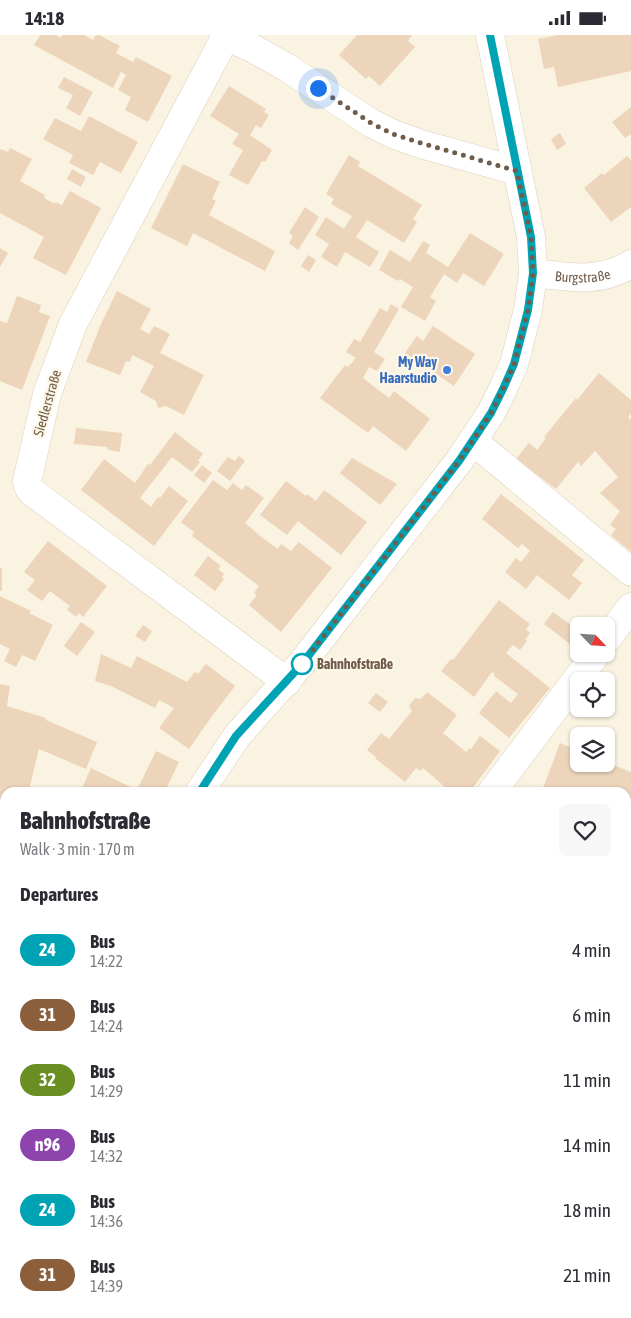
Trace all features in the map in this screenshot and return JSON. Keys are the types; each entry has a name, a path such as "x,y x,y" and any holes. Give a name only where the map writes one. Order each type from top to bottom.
{"street":[{"path":"225,35 286,67 371,123 393,134 517,171"},
{"name":"Siedlerstraße","path":"225,35 73,324 48,394 27,481 31,491 287,682"},
{"path":"203,787 236,736 302,664 473,441 491,413 514,364 528,310 533,273 531,237 490,35"},
{"name":"Burgstraße","path":"533,273 584,278 609,274 631,264"},
{"path":"473,441 631,572"},
{"path":"615,628 631,607"},
{"path":"496,787 589,663"}],"building":[{"path":"40,35 56,35 61,38 62,35 84,35 93,40 96,35 99,35 120,46 116,53 133,62 136,57 172,76 148,122 125,110 131,97 118,90 126,75 121,72 113,88 34,45"},
{"path":"357,35 412,35 408,41 415,47 380,86 369,76 366,79 339,55"},
{"path":"558,35 631,35 631,71 558,87 554,67 544,69 538,39"},
{"path":"64,77 93,92 80,116 66,108 73,95 58,88"},
{"path":"229,86 266,109 264,112 269,115 261,128 256,125 250,135 272,150 265,162 262,161 248,185 229,175 243,150 232,144 239,134 210,116"},
{"path":"631,107 631,134 625,138 612,122"},
{"path":"89,116 138,142 121,173 100,162 93,175 69,163 73,155 43,139 55,118 81,131"},
{"path":"560,133 566,144 557,150 551,139"},
{"path":"10,148 32,159 20,181 45,195 44,198 55,204 55,202 62,205 70,191 101,208 66,275 33,258 44,237 0,213 0,150 8,152"},
{"path":"349,155 360,162 358,166 422,205 413,219 417,222 404,243 367,220 356,237 379,252 370,267 345,252 337,267 321,257 329,244 315,235 326,217 344,229 352,216 331,204 334,199 326,194"},
{"path":"627,156 631,160 631,207 611,222 584,188 602,173 604,175"},
{"path":"183,164 220,182 212,199 216,201 209,215 275,251 265,271 193,233 187,246 151,228"},
{"path":"72,169 86,177 81,187 67,179"},
{"path":"305,207 319,217 298,250 289,243 293,236 289,233"},
{"path":"470,233 504,254 484,286 463,273 457,283 444,274 430,297 436,301 425,321 401,307 413,287 379,270 390,250 410,262 423,241 430,245 426,253 448,267"},
{"path":"0,248 8,253 0,267"},
{"path":"308,255 316,260 309,272 301,266"},
{"path":"117,291 151,309 140,329 149,334 154,326 170,334 160,353 204,375 184,415 166,406 158,408 156,401 140,392 154,366 132,355 130,362 126,361 120,375 86,362"},
{"path":"17,296 41,305 39,312 50,316 22,390 0,381 0,321 7,323"},
{"path":"391,304 399,309 374,352 385,359 377,371 369,367 363,378 389,398 394,391 430,419 406,451 373,426 368,433 320,398 345,365 348,367 356,358 346,352 354,339 360,342 380,308 387,312"},
{"name":"My Way Haarstudio","path":"433,326 475,354 454,386 405,353 417,336 423,341"},
{"path":"599,373 631,400 631,413 628,417 631,420 631,552 611,535 616,529 610,525 620,511 600,493 618,477 595,451 581,466 578,462 556,489 516,459 529,443 537,450 546,438 544,437"},
{"path":"76,428 122,433 120,452 108,450 107,447 74,444"},
{"path":"175,432 203,454 198,460 200,462 192,472 172,457 140,498 151,507 169,486 188,501 154,546 81,490 104,459 135,483"},
{"path":"239,456 245,461 230,481 217,471 228,457 235,461"},
{"path":"352,458 397,484 380,505 340,473"},
{"path":"202,465 212,473 204,483 194,475"},
{"path":"213,480 227,490 233,483 242,490 246,485 264,498 245,523 264,539 278,549 281,544 291,551 299,542 332,568 281,632 249,605 257,595 254,593 259,586 192,536 194,532 181,522"},
{"path":"286,481 316,501 324,490 367,522 341,555 298,521 287,535 260,515"},
{"path":"501,494 584,560 572,575 582,583 569,600 537,575 526,589 505,572 516,558 521,562 530,551 522,544 518,548 482,519"},
{"path":"48,541 107,586 83,617 79,613 76,617 67,610 70,606 50,591 42,601 27,590 35,580 24,572"},
{"path":"208,556 221,566 218,569 224,574 222,577 224,579 215,591 194,575"},
{"path":"0,568 2,568 2,591 0,591"},
{"path":"0,596 31,611 29,613 53,625 35,661 22,655 16,667 4,661 10,649 0,644"},
{"path":"499,600 530,624 526,629 530,633 525,640 527,641 520,650 513,645 506,653 550,688 509,738 479,713 496,691 511,703 518,694 494,676 495,674 492,672 474,697 441,671 451,659 453,660"},
{"path":"553,612 570,624 570,644 544,624"},
{"path":"81,622 95,632 77,656 64,646"},
{"path":"143,625 152,631 145,642 135,636"},
{"path":"101,654 131,668 137,656 187,682 195,672 198,674 206,664 235,686 189,749 159,728 174,708 159,700 155,708 111,686 95,681"},
{"path":"0,684 10,686 7,706 46,718 46,720 97,742 86,769 39,749 30,787 0,787"},
{"path":"427,692 457,715 443,733 466,752 469,748 471,749 480,736 500,751 473,787 445,787 423,768 421,771 416,768 405,782 367,750 381,733 389,739 412,711 409,706 415,698 421,699"},
{"path":"376,693 388,702 380,712 368,703"},
{"path":"560,743 570,747 570,772 615,772 615,766 631,772 631,787 544,787"},
{"path":"156,751 179,762 167,787 138,787"},
{"path":"91,768 131,787 83,787"}],"bus line":[{"name":"24","path":"203,787 236,736 302,664 459,461 491,413 514,364 528,310 533,273 531,237 490,35"}],"place":[{"name":"My Way Haarstudio","path":"447,370"},
{"name":"Bahnhofstraße","path":"302,664"}],"route":[{"path":"302,664 459,461 491,413 514,364 528,310 533,273 531,237 517,171 393,134 371,123 318,88"}]}
